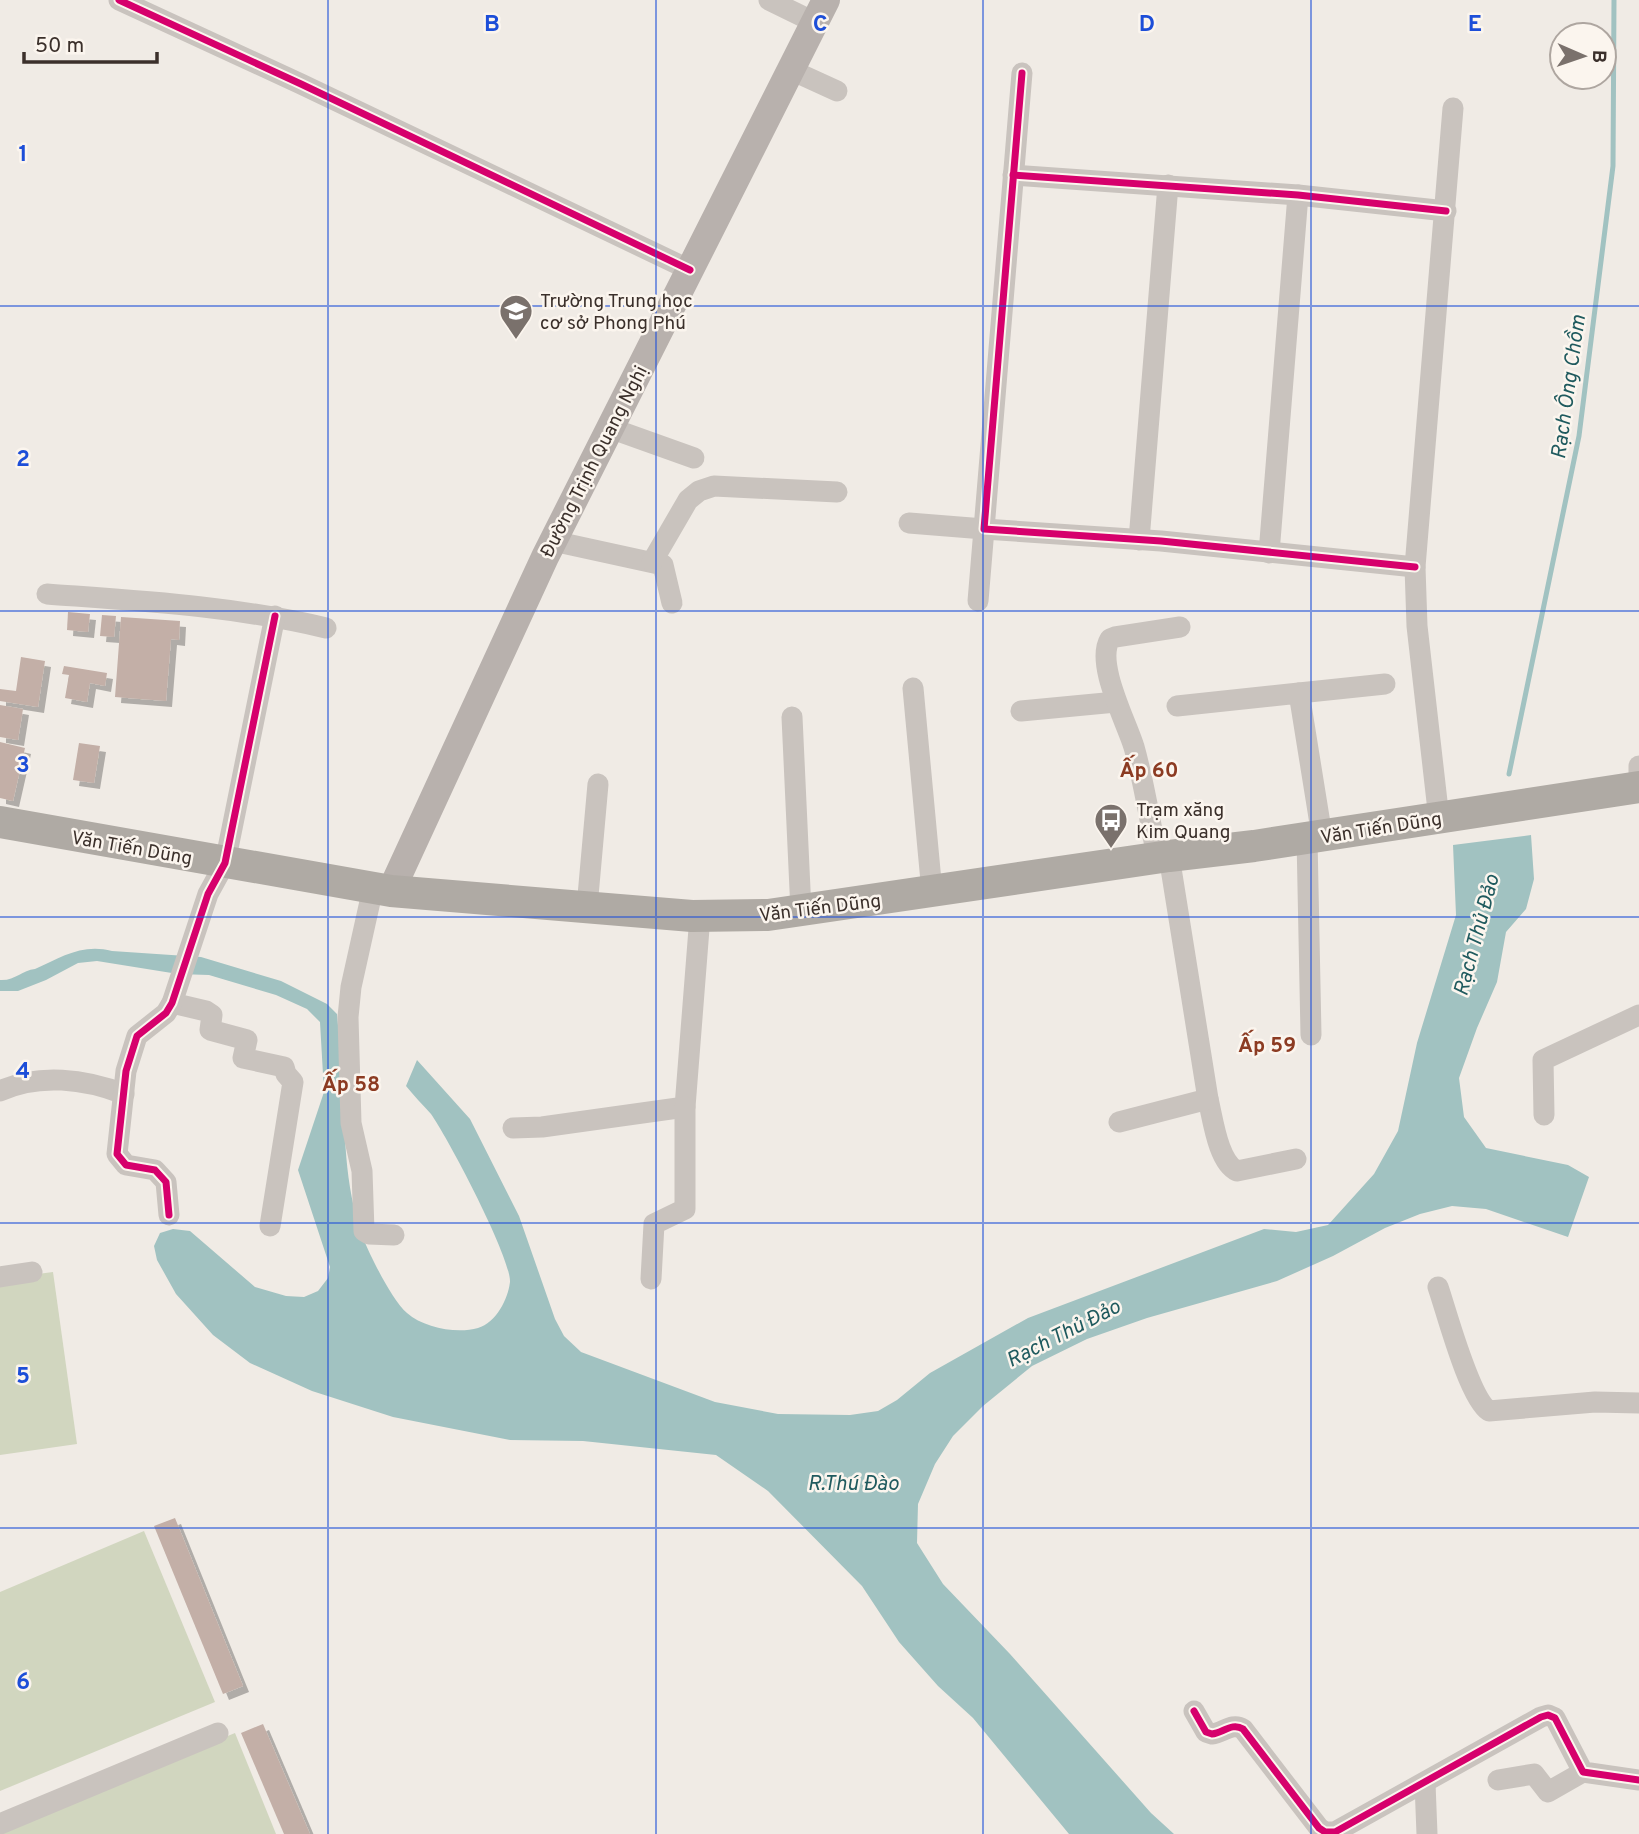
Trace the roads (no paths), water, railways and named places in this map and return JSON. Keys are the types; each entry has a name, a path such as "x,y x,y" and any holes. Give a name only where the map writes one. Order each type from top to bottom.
{"highway":[{"name":"Văn Tiến Dũng","path":"0,822 382,889 700,916 768,915 1439,819 1639,787"}],"main road":[{"name":"Đường Trịnh Quang Nghị","path":"382,889 553,541 820,11"}],"street":[{"path":"119,0 690,270"},
{"path":"769,0 820,11"},
{"path":"791,70 837,91"},
{"path":"978,601 1022,73"},
{"path":"1439,819 1417,626 1415,567 1453,108"},
{"path":"1013,175 1298,195 1446,211"},
{"path":"1139,540 1168,186"},
{"path":"1269,553 1298,195"},
{"path":"610,428 694,458"},
{"path":"652,562 688,500 699,491 714,486 837,492"},
{"path":"909,523 1139,540 1415,567"},
{"path":"553,541 663,565 672,603"},
{"path":"47,594 163,602 275,616 326,628"},
{"path":"169,1215 166,1182 155,1170 126,1165 117,1154 126,1070 137,1036 166,1013 172,1003 208,894 225,863 275,616"},
{"path":"1180,627 1110,639 1106,651 1115,702 1133,746 1163,857 1208,1099 1222,1153 1228,1167 1237,1171 1296,1159"},
{"path":"1177,706 1385,684"},
{"path":"913,688 932,892"},
{"path":"1299,693 1315,837 1311,1035"},
{"path":"1021,711 1115,702"},
{"path":"792,717 800,911"},
{"path":"1639,766 1639,787"},
{"path":"587,907 598,783"},
{"path":"382,889 355,966 348,1017 351,1123 362,1171 364,1231 369,1234 394,1235"},
{"path":"651,1279 654,1224 685,1209 685,1107 700,916"},
{"path":"172,1003 206,1011 212,1015 210,1030 247,1040 243,1058 284,1067 293,1083 270,1226"},
{"path":"1544,1115 1543,1060 1639,1015"},
{"path":"0,1091 30,1082 66,1080 124,1094"},
{"path":"1119,1122 1208,1099"},
{"path":"513,1128 542,1127 685,1107"},
{"path":"0,1277 32,1272"},
{"path":"1438,1287 1473,1388 1484,1408 1497,1412 1595,1402 1639,1403"},
{"path":"1194,1711 1206,1731 1212,1734 1232,1726 1243,1729 1319,1828 1325,1832 1335,1832 1548,1715 1555,1718 1583,1772"},
{"path":"0,1824 218,1733"},
{"path":"1498,1780 1534,1774 1548,1792 1583,1772 1639,1780"},
{"path":"1425,1783 1427,1834"}],"water":[{"name":"R.Thú Đào","path":"1531,835 1534,879 1526,909 1506,932 1497,982 1459,1078 1464,1117 1486,1148 1568,1165 1589,1177 1568,1237 1486,1209 1452,1206 1420,1214 1385,1228 1333,1256 1277,1281 1147,1318 1087,1339 1032,1366 983,1406 953,1436 935,1464 918,1504 917,1543 943,1584 1010,1654 1151,1813 1174,1834 1069,1834 973,1718 938,1686 899,1642 862,1586 768,1491 716,1455 583,1441 510,1440 393,1417 312,1391 250,1363 213,1335 176,1294 157,1260 154,1246 160,1233 173,1229 190,1231 255,1287 286,1296 304,1297 318,1291 328,1278 330,1267 298,1170 324,1092 320,1022 307,1009 276,995 209,975 178,974 97,961 78,963 18,991 0,991 0,980 35,969 63,956 91,949 201,957 281,981 327,1004 337,1014 346,1148 354,1207 374,1262 390,1291 407,1313 431,1326 460,1330 478,1328 496,1316 507,1296 510,1282 508,1269 490,1224 464,1171 431,1114 406,1086 417,1060 470,1119 519,1216 555,1319 564,1336 581,1352 715,1402 778,1414 850,1415 878,1411 897,1400 930,1373 1028,1318 1264,1229 1296,1232 1328,1225 1374,1174 1398,1131 1417,1043 1456,915 1453,845"}],"waterway":[{"name":"Rạch Ông Chồm","path":"1509,774 1579,436 1613,166 1614,0"}],"place":[{"name":"Trường Trung học cơ sở Phong Phú","path":"516,341"},
{"name":"Trạm xăng Kim Quang","path":"1111,850"}],"district":[{"name":"Ấp 60","path":"1149,770"},
{"name":"Ấp 59","path":"1267,1045"},
{"name":"Ấp 58","path":"351,1084"}],"water label":[{"name":"Rạch Thủ Đảo","path":"1476,935"},
{"name":"Rạch Thủ Đảo","path":"1063,1333"}]}
